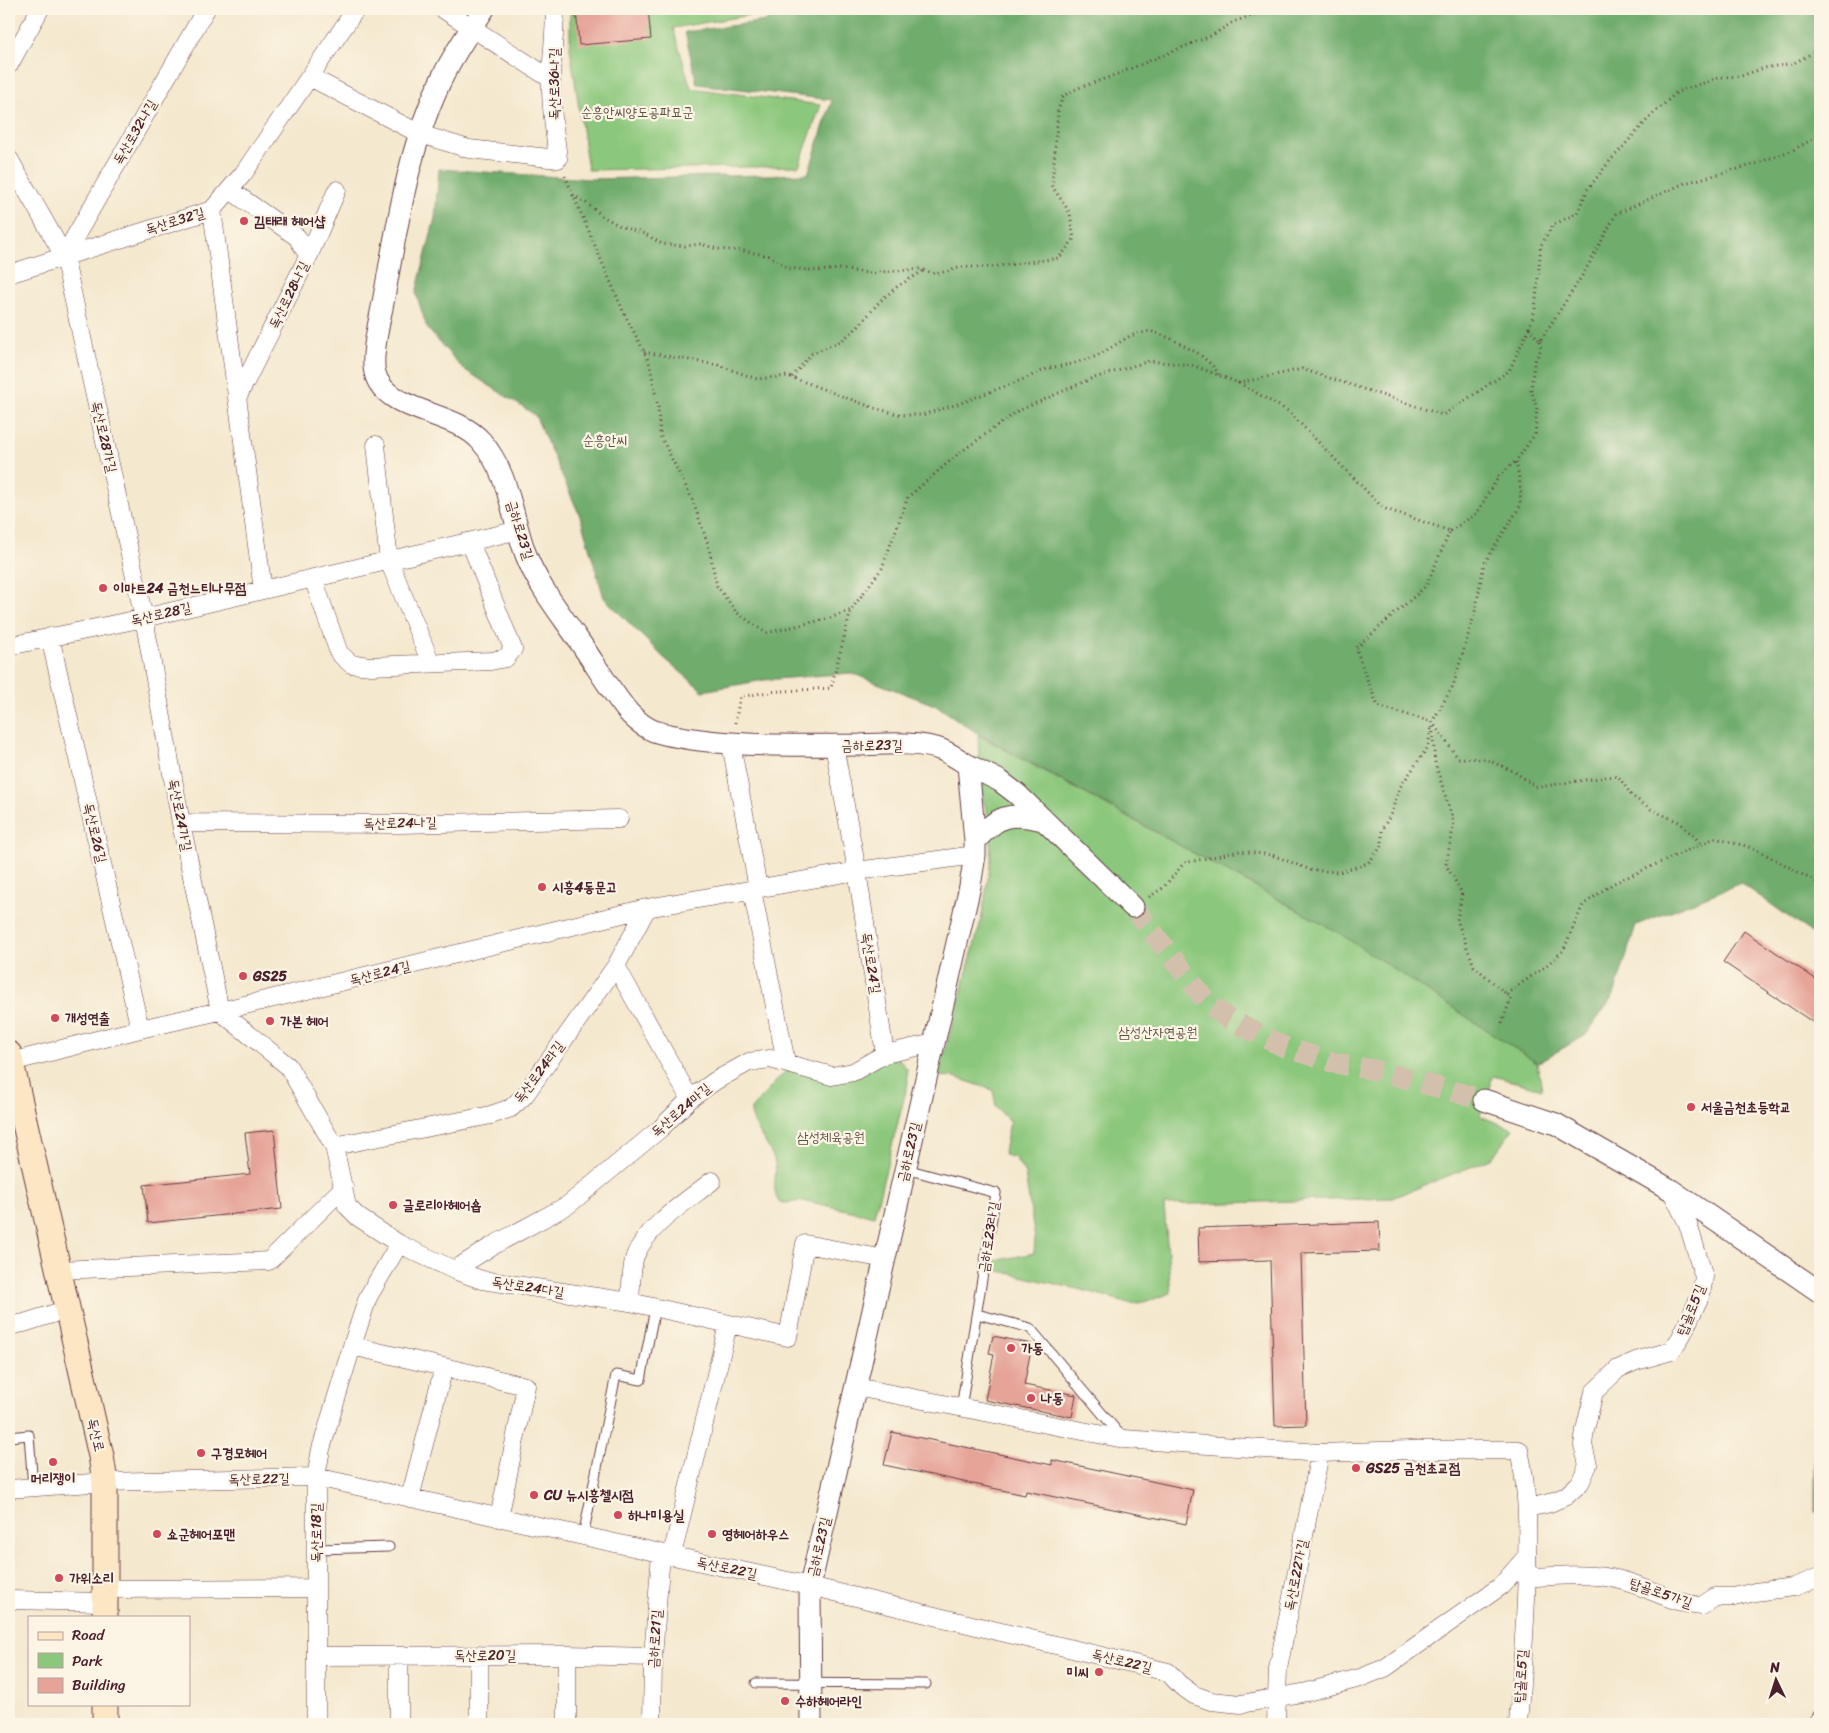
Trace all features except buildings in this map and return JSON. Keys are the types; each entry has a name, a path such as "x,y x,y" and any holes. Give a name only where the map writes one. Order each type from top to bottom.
{"main road":[{"name":"독산로","path":"10,1058 101,1456 105,1482 105,1602"},
{"path":"105,1706 105,1724"}],"street":[{"path":"9,65 40,9"},
{"name":"독산로32나길","path":"64,256 206,9"},
{"name":"독산로32길","path":"9,274 212,210 243,174 356,9"},
{"path":"443,9 551,80"},
{"path":"420,134 444,74 484,9"},
{"name":"독산로36나길","path":"555,9 555,37 551,80 558,159"},
{"path":"310,77 420,134 470,149 558,159"},
{"name":"금하로23길","path":"420,134 401,204 378,331 374,371 380,386 393,398 451,420 479,438 492,456 506,485 526,556 541,584 629,713 640,724 654,731 678,737 731,744 904,744 941,749 968,765 975,848 970,886 810,1586 810,1724"},
{"name":"독산로28가길","path":"9,159 64,256 144,618"},
{"path":"230,190 297,237 305,250 310,253"},
{"name":"독산로28나길","path":"237,398 310,253 337,190"},
{"path":"212,210 263,590"},
{"path":"376,446 389,561 431,663"},
{"name":"독산로28길","path":"9,646 144,618 519,530"},
{"path":"313,578 339,653 351,664 372,666 490,661 506,658 513,649 470,542"},
{"name":"독산로24가길","path":"144,618 181,823 220,1011"},
{"name":"독산로26길","path":"50,637 140,1029"},
{"path":"731,744 786,1062"},
{"name":"독산로24길","path":"834,745 857,871 885,1054"},
{"path":"968,765 1000,781 1133,907"},
{"path":"975,848 993,823 1004,818 1024,816 1043,820"},
{"name":"독산로24나길","path":"181,823 400,824 619,819"},
{"name":"독산로24길","path":"10,1058 220,1011 647,908 975,848"},
{"name":"독산로24라길","path":"334,1146 491,1115 511,1108 524,1096 616,966 647,908"},
{"path":"616,966 690,1099"},
{"name":"독산로24다길","path":"220,1011 288,1066 334,1146 347,1206 358,1217 399,1244 454,1270 482,1280 630,1302 788,1337 805,1244 885,1259"},
{"name":"독산로24마길","path":"454,1270 492,1246 568,1205 661,1128 690,1099 715,1081 749,1062 770,1059 832,1076 853,1072 885,1054 934,1044"},
{"path":"1484,1100 1556,1124 1670,1190 1820,1292"},
{"path":"630,1302 634,1258 644,1240 666,1218 712,1181"},
{"path":"59,1270 270,1261 344,1187"},
{"name":"탑골로5길","path":"1527,1508 1550,1503 1566,1496 1580,1483 1588,1465 1583,1445 1584,1430 1594,1392 1618,1369 1636,1361 1671,1351 1680,1339 1701,1294 1704,1277 1688,1224 1670,1190"},
{"name":"독산로18길","path":"316,1724 316,1478 321,1449 368,1297 399,1244"},
{"path":"9,1326 68,1309"},
{"path":"666,1554 728,1325"},
{"path":"352,1346 526,1386 499,1518"},
{"path":"410,1498 444,1367"},
{"path":"856,1387 1124,1439 1320,1453"},
{"name":"탑골로5길","path":"1320,1453 1400,1450 1519,1450 1525,1476 1528,1556 1518,1724"},
{"name":"독산로22가길","path":"1276,1724 1278,1669 1320,1453"},
{"name":"독산로22길","path":"9,1489 105,1482 316,1478 810,1586 1168,1672 1179,1684 1194,1695 1211,1701 1241,1704 1339,1685 1385,1668 1501,1586 1528,1556"},
{"name":"금하로21길","path":"652,1724 653,1657 666,1554"},
{"name":"탑골로5가길","path":"1527,1578 1583,1575 1622,1580 1653,1590 1687,1605 1702,1606 1714,1596 1734,1597 1794,1587 1820,1578"},
{"path":"9,1600 105,1602 316,1588"},
{"path":"567,1655 567,1724"},
{"name":"독산로20길","path":"316,1656 567,1655 653,1657"},
{"path":"398,1656 399,1724"},
{"path":"479,1724 480,1656"},
{"path":"1816,1724 1820,1719"}],"lane":[{"name":"금하로23라길","path":"906,1169 996,1193 961,1408"},
{"path":"583,1536 616,1375 641,1380 655,1308"},
{"path":"977,1314 1030,1328 1124,1439"},
{"path":"9,1437 29,1435 33,1487"},
{"path":"316,1549 389,1547"},
{"path":"756,1683 926,1684"}],"path":[{"path":"573,195 622,227 645,234 662,244 684,246 701,244 717,249 745,251 770,256 788,268 818,271 840,269 868,274 920,269 936,274 962,267 991,267 1059,258 1074,239 1070,213 1052,186 1058,112 1063,96 1078,88 1193,44 1211,36 1233,22 1271,9"},
{"path":"1239,384 1302,369 1443,415 1509,371 1529,328 1535,310 1541,245 1553,225 1577,213 1588,189 1615,155 1649,118 1677,92 1721,77 1741,76 1764,68 1794,63 1820,49"},
{"path":"1540,341 1584,273 1616,214 1685,183 1749,166 1793,150 1820,135"},
{"path":"558,159 624,313 649,361 658,407 660,434 692,499 708,544 717,586 736,612 766,633 830,618 851,610"},
{"path":"792,377 811,354 840,340 858,327 880,301 925,270"},
{"path":"1529,328 1540,341 1541,349 1534,363 1531,390 1537,408 1535,434 1516,461 1499,476 1476,514 1450,531 1426,586 1356,648 1378,706 1432,722 1458,758 1485,759 1515,772 1536,787 1589,778 1618,776 1632,796 1652,810 1679,822 1702,844"},
{"path":"644,352 718,365 757,379 788,376 874,408 902,415 922,415 1019,381 1049,368 1072,364 1097,356 1130,336 1150,332 1170,338 1199,354 1220,376"},
{"path":"731,744 740,697 768,692 831,688 851,610 882,568 908,496 958,454 1018,412 1088,380 1149,361 1192,365 1239,384 1288,411 1383,508 1450,531"},
{"path":"1133,907 1163,888 1184,863 1240,851 1272,855 1311,870 1340,872 1368,863 1382,846 1382,829 1390,816 1400,787 1428,747 1432,722 1453,686 1475,612 1484,564 1520,506 1521,489 1516,461"},
{"path":"1432,722 1435,764 1454,823 1446,865 1462,893 1457,920 1474,966 1511,998 1502,1023"},
{"path":"1506,994 1542,969 1563,951 1583,904 1612,884 1715,838 1761,852 1820,884"}],"green space":[{"name":"순흥안씨양도공파묘군","path":"570,9 768,9 761,13 673,28 691,88 821,105 799,166 588,170 570,48"},
{"name":"순흥안씨","path":"784,9 1820,9 1820,939 1741,883 1636,925 1614,995 1586,1035 1537,1063 1339,933 980,735 937,706 851,673 764,680 703,691 663,657 604,598 580,516 535,415 462,368 427,328 416,293 435,218 439,169 590,179 808,174 832,100 697,84 685,32 766,21"},
{"name":"삼성산자연공원","path":"978,735 1339,933 1537,1063 1542,1089 1493,1076 1480,1116 1513,1129 1491,1159 1392,1198 1164,1205 1171,1293 1148,1301 1132,1304 1090,1292 995,1270 991,1265 994,1261 1034,1253 1035,1239 1025,1174 1015,1158 1005,1155 1004,1152 1010,1122 996,1107 993,1090 954,1077 938,1076 981,921 991,860 989,818 980,791"},
{"name":"삼성체육공원","path":"898,1058 907,1069 908,1083 874,1216 806,1201 779,1202 775,1192 776,1170 774,1159 756,1127 751,1109 792,1064 817,1072"},
{"path":"1820,1384 1820,1511 1815,1511 1815,1450"}],"tunnel":[{"path":"1133,907 1206,1001 1227,1018 1284,1047 1335,1063 1379,1071 1484,1100"}],"place":[{"name":"김태래 헤어샵","path":"244,221"},
{"name":"이마트24 금천느티나무점","path":"103,588"},
{"name":"시흥4동문고","path":"542,887"},
{"name":"GS25","path":"243,976"},
{"name":"개성연출","path":"55,1018"},
{"name":"가본 헤어","path":"270,1021"},
{"name":"서울금천초등학교","path":"1691,1107"},
{"name":"글로리아헤어숍","path":"393,1205"},
{"name":"가동","path":"1011,1348"},
{"name":"나동","path":"1031,1398"},
{"name":"구경모헤어","path":"201,1453"},
{"name":"머리쟁이","path":"53,1462"},
{"name":"GS25 금천초교점","path":"1356,1468"},
{"name":"CU 뉴시흥첼시점","path":"534,1495"},
{"name":"하나미용실","path":"618,1515"},
{"name":"쇼군헤어포맨","path":"157,1534"},
{"name":"영헤어하우스","path":"712,1534"},
{"name":"가위소리","path":"59,1578"},
{"name":"미씨","path":"1099,1672"},
{"name":"수하헤어라인","path":"785,1701"}]}
